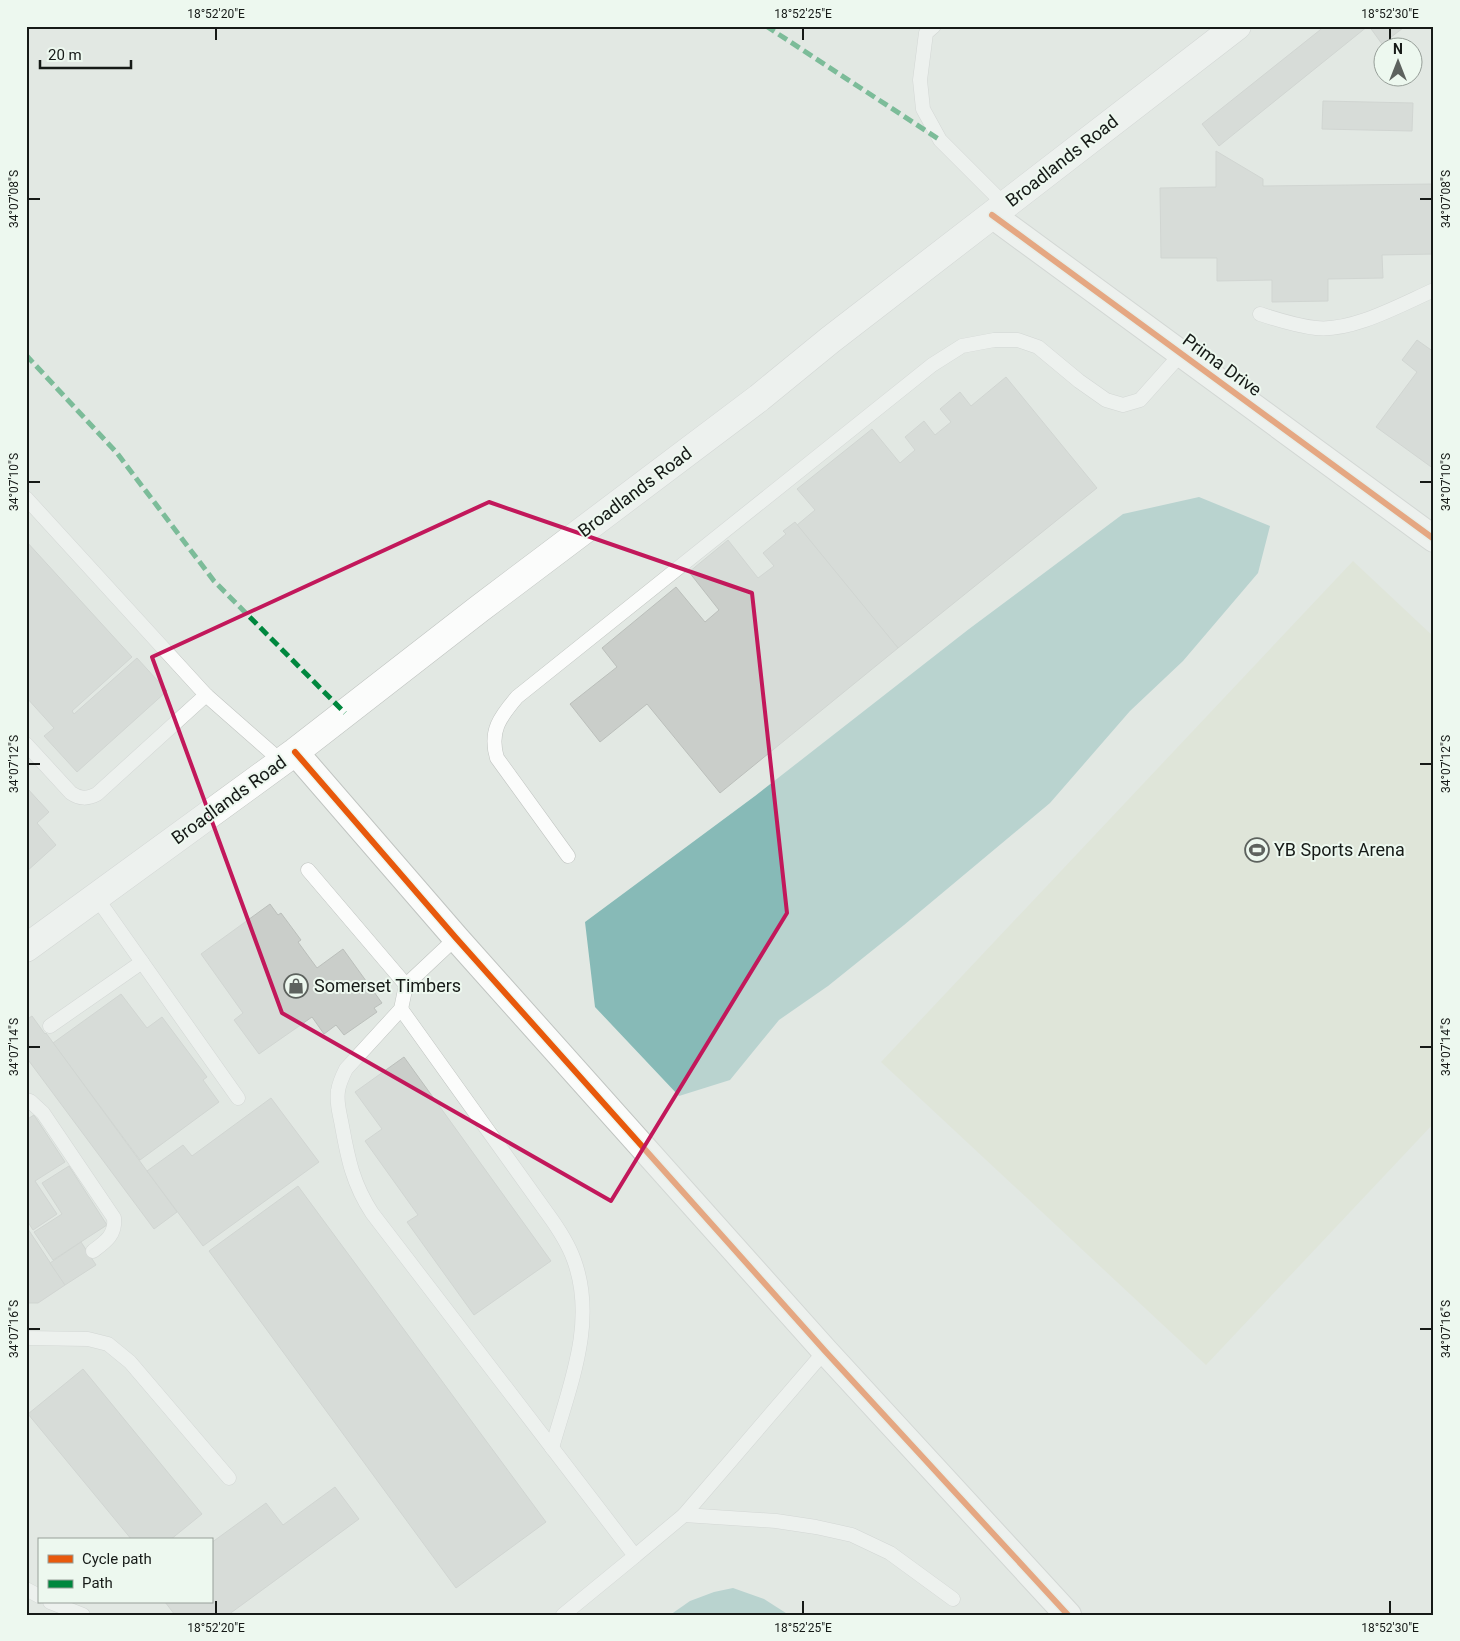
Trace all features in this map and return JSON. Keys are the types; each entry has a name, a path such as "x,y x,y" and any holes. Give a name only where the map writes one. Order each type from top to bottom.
{"main road":[{"name":"Broadlands Road","path":"26,948 288,757 495,596 759,398 838,334 1237,26"}],"street":[{"name":"Prima Drive","path":"998,210 1181,354 1434,539"},
{"path":"288,757 456,938 825,1351 1068,1615"}],"lane":[{"path":"927,29 920,80 923,109 940,140 998,210"},
{"path":"1260,314 1295,325 1318,328 1341,327 1356,323 1434,290"},
{"path":"568,856 497,758 494,735 506,710 517,696 932,365 962,346 994,340 1018,340 1038,347 1079,381 1106,400 1123,405 1140,400 1181,354"},
{"path":"26,498 206,694 288,757"},
{"path":"26,744 71,793 77,797 91,797 97,794 206,694"},
{"path":"308,870 406,985"},
{"path":"96,897 238,1098"},
{"path":"456,938 406,985 401,1009 346,1069 340,1080 338,1103 355,1184 372,1213 635,1556"},
{"path":"50,1026 142,962"},
{"path":"401,1009 563,1236 574,1260 581,1287 583,1328 580,1349 552,1448"},
{"path":"26,1100 43,1112 114,1218 113,1232 108,1239 93,1251"},
{"path":"26,1338 88,1339 108,1344 130,1362 228,1478"},
{"path":"563,1615 684,1515 825,1351"},
{"path":"684,1515 776,1521 852,1535 890,1553 953,1599"},
{"path":"26,1589 38,1595"},
{"path":"55,1604 84,1615"}],"highlighted area":[{"path":"489,502 752,593 787,913 611,1201 282,1013 152,657"}],"green space":[{"name":"YB Sports Arena","path":"1353,561 1434,637 1434,1123 1206,1365 881,1062"}],"water":[{"path":"1199,497 1270,526 1258,573 1183,661 1130,711 1050,803 828,986 779,1020 730,1080 679,1096 595,1007 585,922 755,796 969,629 1123,514"},
{"path":"733,1588 764,1599 789,1615 670,1615 690,1601 714,1592"}],"building":[{"path":"1325,26 1368,26 1219,146 1202,124"},
{"path":"1369,26 1402,26 1403,28 1390,38 1378,38"},
{"path":"1323,101 1413,103 1412,131 1322,129"},
{"path":"1216,151 1263,179 1263,186 1434,184 1434,254 1382,255 1383,278 1328,279 1328,301 1272,302 1272,280 1217,281 1217,258 1161,258 1160,188 1216,187"},
{"path":"1417,340 1434,352 1434,469 1376,427 1417,372 1402,360"},
{"path":"1006,377 1097,488 898,648 797,525 815,510 797,489 872,429 900,463 915,450 905,437 924,421 935,435 951,422 940,409 960,392 971,406"},
{"path":"795,522 898,648 720,793 647,704 600,742 570,704 617,667 602,648 676,587 705,622 719,610 689,572 728,540 758,578 774,566 763,553 786,534 783,531"},
{"path":"26,541 132,657 72,711 74,714 137,658 167,691 77,772 44,736 54,728 26,697"},
{"path":"26,787 49,812 37,823 56,845 26,872"},
{"name":"Somerset Timbers","path":"270,904 278,915 281,913 301,940 298,942 317,968 343,949 382,1003 374,1008 377,1012 344,1035 336,1025 324,1034 312,1017 259,1054 234,1020 243,1013 201,954"},
{"path":"121,994 147,1028 162,1017 207,1077 203,1080 219,1102 140,1160 53,1043"},
{"path":"32,1016 177,1212 154,1229 26,1057 26,1020"},
{"path":"404,1057 551,1261 474,1315 407,1222 418,1215 365,1141 382,1129 355,1092"},
{"path":"271,1098 319,1162 203,1246 147,1171 183,1145 192,1156"},
{"path":"34,1115 65,1162 35,1181 57,1214 33,1230 26,1219 26,1120"},
{"path":"69,1166 107,1225 53,1260 34,1232 62,1214 42,1183"},
{"path":"298,1186 546,1522 456,1588 209,1251"},
{"path":"26,1226 65,1285 38,1303 26,1303"},
{"path":"81,1242 96,1265 65,1285 50,1263"},
{"path":"83,1369 202,1514 172,1538 130,1538 28,1414"},
{"path":"335,1487 359,1519 228,1615 175,1615 167,1604 212,1604 212,1542 266,1503 283,1525"}],"marked path":[{"path":"766,26 940,140"},
{"path":"26,355 117,453 214,581 345,713"}],"cycle path":[{"path":"992,215 1434,539"},
{"path":"295,752 456,938 825,1351 1068,1615"}],"place":[{"name":"YB Sports Arena","path":"1257,850"},
{"name":"Somerset Timbers","path":"296,986"}]}
